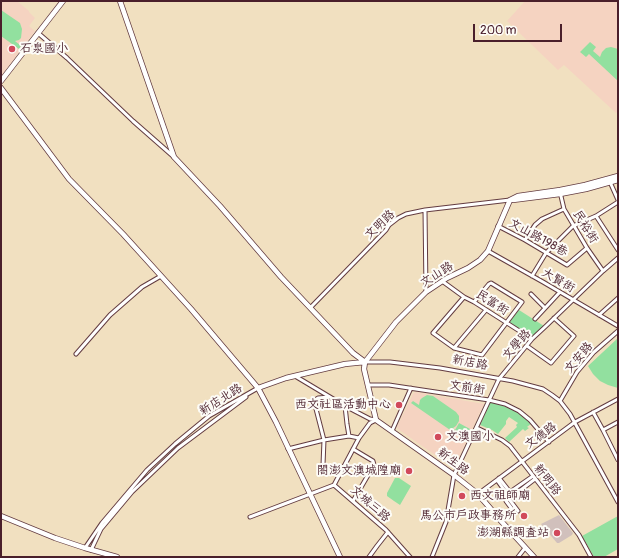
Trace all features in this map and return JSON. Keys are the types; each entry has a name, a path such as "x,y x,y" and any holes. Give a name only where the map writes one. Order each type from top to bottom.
{"main road":[{"path":"1,80 63,1"},
{"path":"120,1 174,157 220,206 281,277 353,353 365,362 364,369 376,420"},
{"path":"1,88 69,179 123,234 161,276 258,388 276,422 340,557"},
{"path":"560,192 618,176"},
{"path":"510,200 586,189 618,180"},
{"name":"文山路","path":"365,362 396,322 426,292 442,281 480,260 488,251 510,200"},
{"name":"新店路","path":"258,388 294,376 345,364 365,362"},
{"name":"新生路","path":"376,420 454,475 478,494 524,548 534,557"},
{"path":"1,516 55,538 117,557"}],"street":[{"path":"38,33 174,157"},
{"path":"532,276 546,253 573,226 596,216 618,201 610,182"},
{"name":"民裕街","path":"560,192 564,209 573,226 603,270"},
{"name":"文明路","path":"311,308 386,230 389,225 398,218 406,214 424,210 510,200"},
{"path":"525,240 535,225 564,209"},
{"path":"424,210 426,292"},
{"path":"596,216 618,250"},
{"name":"文山路198巷","path":"498,226 567,265 587,248"},
{"name":"大賢街","path":"488,251 618,326"},
{"name":"文學路","path":"432,557 446,522 454,475 499,379 532,339 603,270 618,258"},
{"path":"76,354 110,315 142,287 161,276"},
{"name":"民富街","path":"442,281 464,297 532,339"},
{"path":"464,297 433,333 454,348 482,354 522,302 492,283 489,284 474,302"},
{"path":"535,319 560,292"},
{"path":"531,294 545,308"},
{"path":"599,315 618,298"},
{"path":"454,348 486,310"},
{"path":"527,346 550,363 574,336 554,318"},
{"name":"文安路","path":"560,401 581,367 594,352 618,331"},
{"name":"新店路","path":"365,362 390,362 431,366 526,384 543,389 560,401 570,414 618,502"},
{"path":"294,376 345,406 370,419 376,420"},
{"name":"文前街","path":"368,384 411,388 489,400 504,404 519,411 530,420 549,442"},
{"name":"新店北路","path":"85,548 102,523 147,470 164,454 209,416 258,388"},
{"name":"新店北路","path":"91,550 101,530 132,492 178,448 258,388"},
{"path":"392,431 411,388"},
{"path":"323,465 324,440 315,400 318,398 329,397"},
{"name":"文德路","path":"478,494 575,422 618,399"},
{"path":"345,406 349,436"},
{"path":"593,412 618,460"},
{"path":"334,485 358,438 370,423 376,420"},
{"path":"603,430 618,422"},
{"name":"新明路","path":"477,428 502,440 510,446 579,535 591,557"},
{"path":"288,449 324,440 349,436 358,438"},
{"path":"353,449 373,461 374,466 353,501"},
{"path":"517,512 508,500 509,493 532,476"},
{"path":"498,479 509,493"},
{"path":"508,500 535,479"},
{"name":"文城三路","path":"250,517 334,485 388,532 410,557"},
{"path":"369,557 388,532"},
{"path":"518,557 524,548"}],"shaded area":[{"name":"石泉國小","path":"1,1 17,1 29,11 35,18 29,26 35,31 1,76"},
{"path":"525,1 618,1 618,111 616,113 564,65 558,70 507,21"},
{"name":"文澳國小","path":"415,392 484,404 455,465 452,467 397,427"},
{"name":"澎湖縣調查站","path":"559,515 573,533 557,543 541,524"}],"green space":[{"path":"1,10 20,23 22,29 21,38 15,41 21,46 19,49 1,36"},
{"path":"590,42 596,47 593,51 600,57 606,48 611,47 618,49 618,81 589,54 586,57 580,52"},
{"path":"519,310 544,326 532,338 507,323"},
{"path":"618,338 618,388 600,381 588,366"},
{"path":"427,395 433,396 456,412 459,416 459,421 453,428 455,430 453,432 411,403 413,401 419,405 420,400"},
{"path":"490,401 504,405 519,412 532,423 527,427 529,428 525,431 523,429 509,442 505,438 517,427 516,425 518,423 509,417 506,424 498,434 480,425"},
{"path":"459,423 470,429 467,435 455,430"},
{"path":"395,478 399,478 411,486 400,505 387,496 387,493"},
{"path":"618,516 618,549 604,557 594,557 582,536"}],"place":[{"name":"石泉國小","path":"12,49"},
{"name":"西文社區活動中心","path":"399,405"},
{"name":"文澳國小","path":"438,437"},
{"name":"閤澎文澳城隍廟","path":"409,471"},
{"name":"西文祖師廟","path":"462,496"},
{"name":"馬公市戶政事務所","path":"524,516"},
{"name":"澎湖縣調查站","path":"557,533"}]}
